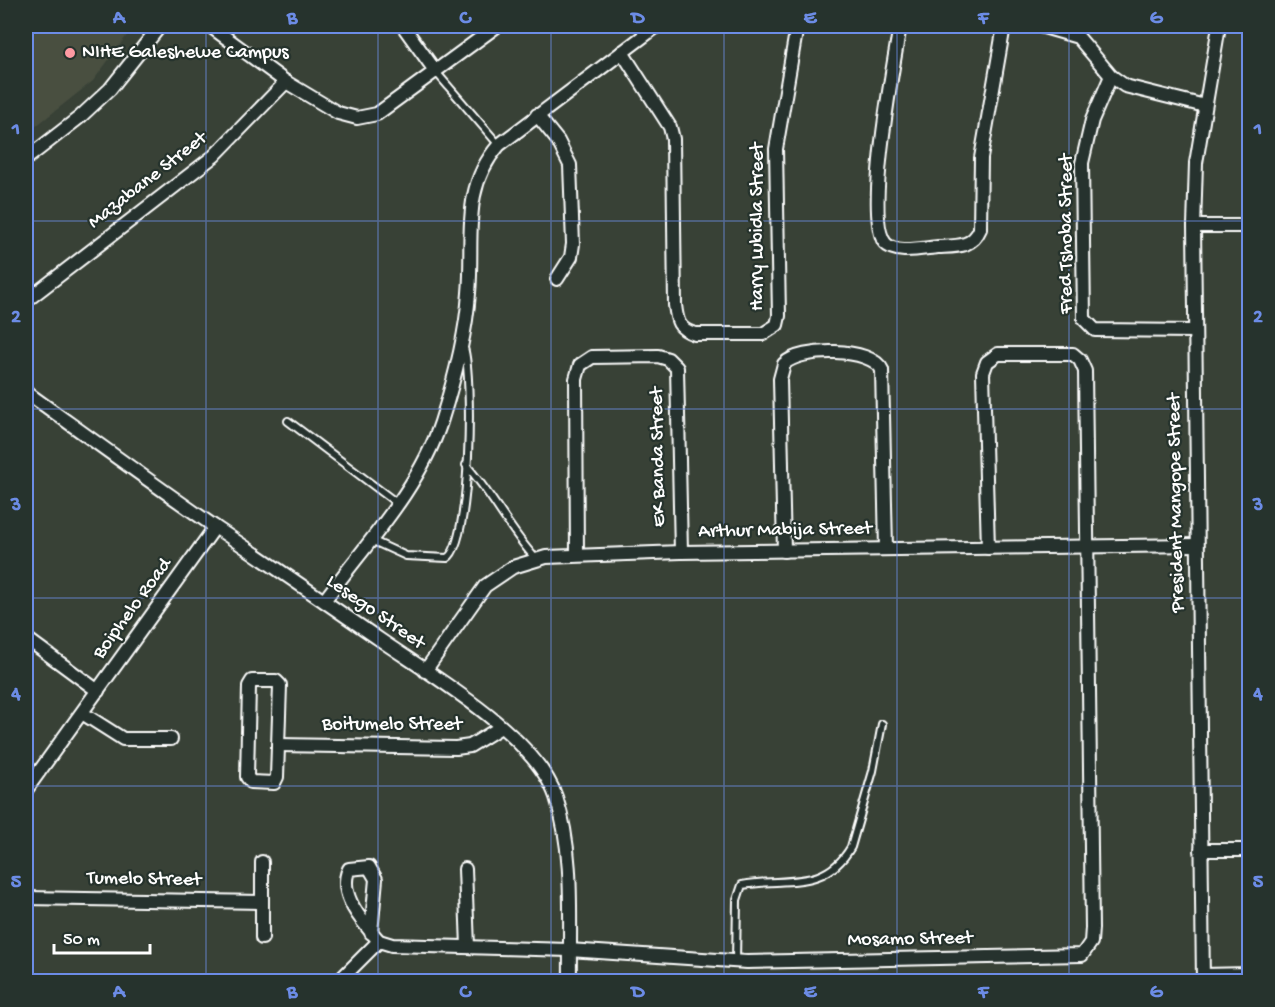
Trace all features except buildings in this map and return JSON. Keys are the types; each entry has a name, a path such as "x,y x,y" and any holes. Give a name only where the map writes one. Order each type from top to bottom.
{"street":[{"path":"26,159 80,117 110,89 160,26"},
{"path":"210,26 286,82 338,112 357,118 377,114 497,26"},
{"path":"403,26 436,72"},
{"path":"324,601 398,504 418,472 440,423 462,342 469,293 469,233 476,183 484,162 499,145 537,115 657,26"},
{"name":"Harry Lubidla Street","path":"622,52 670,127 673,138 675,305 679,326 695,334 763,334 777,325 779,316 776,149 797,26"},
{"path":"900,26 883,129 879,226 885,243 893,248 907,249 964,246 977,236 980,229 981,158 1004,26"},
{"path":"1040,26 1069,32 1078,37 1111,76 1137,90 1205,106"},
{"name":"President Mangope Street","path":"1203,978 1194,226 1196,163 1219,26"},
{"name":"Fred Tshoba Street","path":"1111,76 1092,120 1082,163 1084,319 1088,326 1095,330 1194,331"},
{"name":"Mazabane Street","path":"26,301 214,156 286,82"},
{"path":"537,115 558,141 570,165 573,244 571,257 557,279"},
{"path":"1194,226 1250,226"},
{"path":"988,548 983,373 987,362 998,354 1064,352 1073,354 1080,360 1085,371 1089,546"},
{"path":"784,551 782,371 790,358 799,354 861,354 879,363 882,370 886,549"},
{"name":"EK Banda Street","path":"577,555 576,379 580,365 586,360 603,357 658,356 668,359 677,368 681,552"},
{"name":"Lesego Street","path":"26,392 215,527 425,671 501,727 532,758 556,796 566,854 570,981"},
{"name":"Boiphelo Road","path":"26,790 215,527"},
{"name":"Arthur Mabija Street","path":"425,671 485,586 513,567 536,559 577,555 681,552 1197,545"},
{"name":"Mosamo Street","path":"375,937 392,945 569,950 736,961 1082,955 1087,951 1092,928 1089,546"},
{"path":"26,638 98,691"},
{"path":"252,681 279,683 278,745 276,781 251,782 247,777 249,686 252,681"},
{"path":"82,713 123,739 171,739"},
{"name":"Boitumelo Street","path":"278,745 456,748 470,746 501,727"},
{"path":"1201,850 1250,850"},
{"path":"262,862 262,938"},
{"path":"344,977 375,937 376,879 369,867 356,866 349,869 346,886 352,906 375,937"},
{"path":"465,869 468,947"},
{"name":"Tumelo Street","path":"26,898 262,902"},
{"path":"1203,978 1250,974"}],"lane":[{"path":"436,72 499,145"},
{"path":"369,540 406,556 447,558 456,550 468,492 466,465 470,427 470,374 462,342"},
{"path":"288,421 398,504"},
{"path":"466,465 496,501 515,536 536,559"},
{"path":"736,961 737,900 742,885 806,880 828,871 845,857 851,847 873,771 882,724"}],"shaded area":[{"name":"NIHE Galeshewe Campus","path":"26,26 134,26 93,81 26,134"}],"place":[{"name":"NIHE Galeshewe Campus","path":"70,53"}]}
